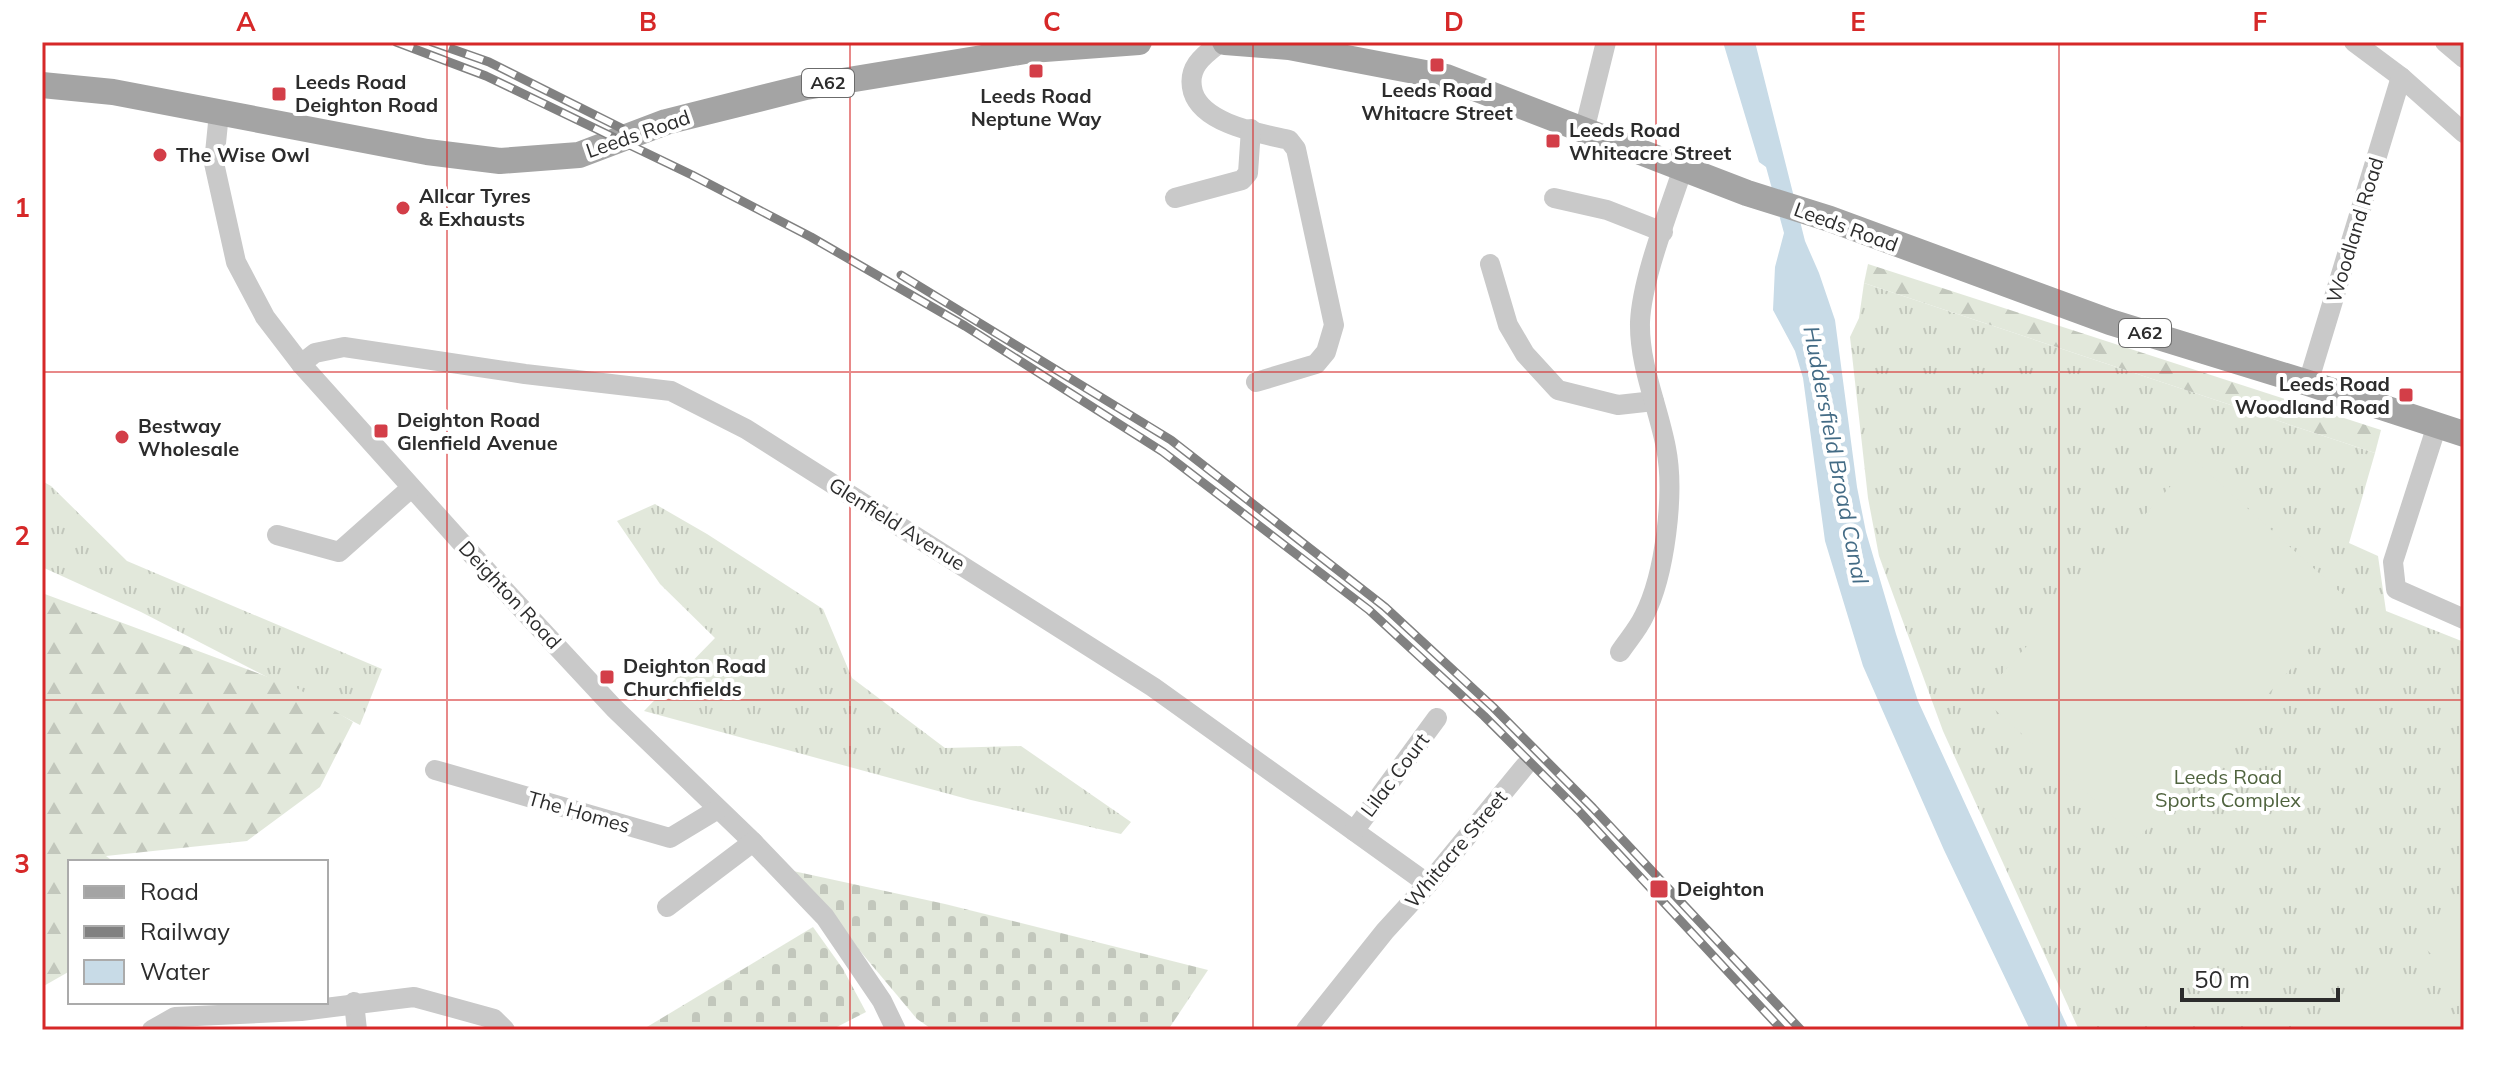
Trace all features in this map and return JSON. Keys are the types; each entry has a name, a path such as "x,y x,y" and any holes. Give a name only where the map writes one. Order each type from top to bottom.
{"main road":[{"name":"Leeds Road","path":"42,85 113,92 427,152 500,161 579,155 666,122 806,87 1031,46 1139,42"},
{"name":"Leeds Road","path":"1223,42 1289,47 1446,77 1747,193 1830,219 1858,232 2110,322 2464,434"}],"street":[{"path":"1223,42 1201,57 1192,72 1191,83 1197,104 1221,120 1289,140 1296,149 1334,325 1326,352 1316,364 1256,382"},
{"path":"1584,131 1606,42"},
{"path":"2354,42 2401,77 2464,133"},
{"path":"2445,42 2464,58"},
{"name":"Woodland Road","path":"2308,383 2401,77"},
{"name":"Deighton Road","path":"219,113 214,163 236,262 265,317 301,364 411,488 614,708 753,842 825,917 882,1001 896,1030"},
{"path":"1175,198 1242,180 1248,173 1251,129"},
{"path":"1620,652 1644,617 1659,578 1669,517 1667,450 1644,362 1640,321 1649,274 1683,168"},
{"path":"1554,198 1607,210 1663,232"},
{"path":"1490,264 1508,325 1525,354 1558,390 1618,405 1654,401"},
{"name":"Glenfield Avenue","path":"301,364 315,353 344,347 525,374 671,391 746,429 1153,687 1428,884"},
{"path":"2437,425 2393,562 2393,575 2396,589 2464,619"},
{"path":"277,535 339,552 411,488"},
{"name":"Lilac Court","path":"1354,831 1437,718"},
{"name":"Whitacre Street","path":"1306,1030 1385,931 1525,766"},
{"name":"The Homes","path":"435,770 670,838 718,809"},
{"path":"667,907 753,842"},
{"path":"152,1030 175,1017 301,1011 354,1002 414,997 494,1019 505,1030"},
{"path":"354,1002 357,1030"}],"green space":[{"path":"1868,264 2381,430 2375,453 1864,283"},
{"name":"Leeds Road Sports Complex","path":"1864,283 2375,453 2349,543 2378,556 2386,611 2464,642 2464,1030 2079,1030 1943,731 1879,556 1868,498 1850,337 1859,318"},
{"path":"2194,460 2351,602 2138,839 1981,697"},
{"path":"42,481 51,486 127,561 382,669 360,725 141,612 42,567"},
{"path":"655,504 823,609 852,678 945,748 1021,746 1131,822 1121,834 971,800 644,711 715,638 660,584 617,521"},
{"path":"42,593 295,687 353,722 320,787 247,841 106,856 111,860 68,860 68,972 42,987"},
{"path":"793,871 945,904 1208,970 1168,1030 933,1030 917,1019"},
{"path":"2464,891 2464,987 2418,941"},
{"path":"813,927 843,969 866,1012 831,1030 642,1030"},
{"path":"2384,972 2445,1030 2331,1030"}],"water":[{"name":"Huddersfield Broad Canal","path":"1723,42 1755,42 1805,241 1835,320 1866,532 1918,701 2069,1030 2030,1030 1944,850 1863,666 1825,541 1803,378 1795,351 1773,310 1775,267 1784,233 1766,167 1759,162"}],"railway":[{"path":"396,42 486,76 692,175 811,237 965,326 1163,452 1369,610 1484,716 1578,810 1782,1030"},
{"path":"432,42 489,62 621,128"},
{"path":"901,275 1171,440 1385,607 1493,707 1593,808 1801,1030"}],"place":[{"name":"Leeds Road Whitacre Street","path":"1437,65"},
{"name":"Leeds Road Neptune Way","path":"1036,71"},
{"name":"Leeds Road Deighton Road","path":"279,94"},
{"name":"Leeds Road Whiteacre Street","path":"1553,141"},
{"name":"The Wise Owl","path":"160,155"},
{"name":"Allcar Tyres & Exhausts","path":"403,208"},
{"name":"Leeds Road Woodland Road","path":"2406,395"},
{"name":"Deighton Road Glenfield Avenue","path":"381,431"},
{"name":"Bestway Wholesale","path":"122,437"},
{"name":"Deighton Road Churchfields","path":"607,677"},
{"name":"Deighton","path":"1659,889"}]}
